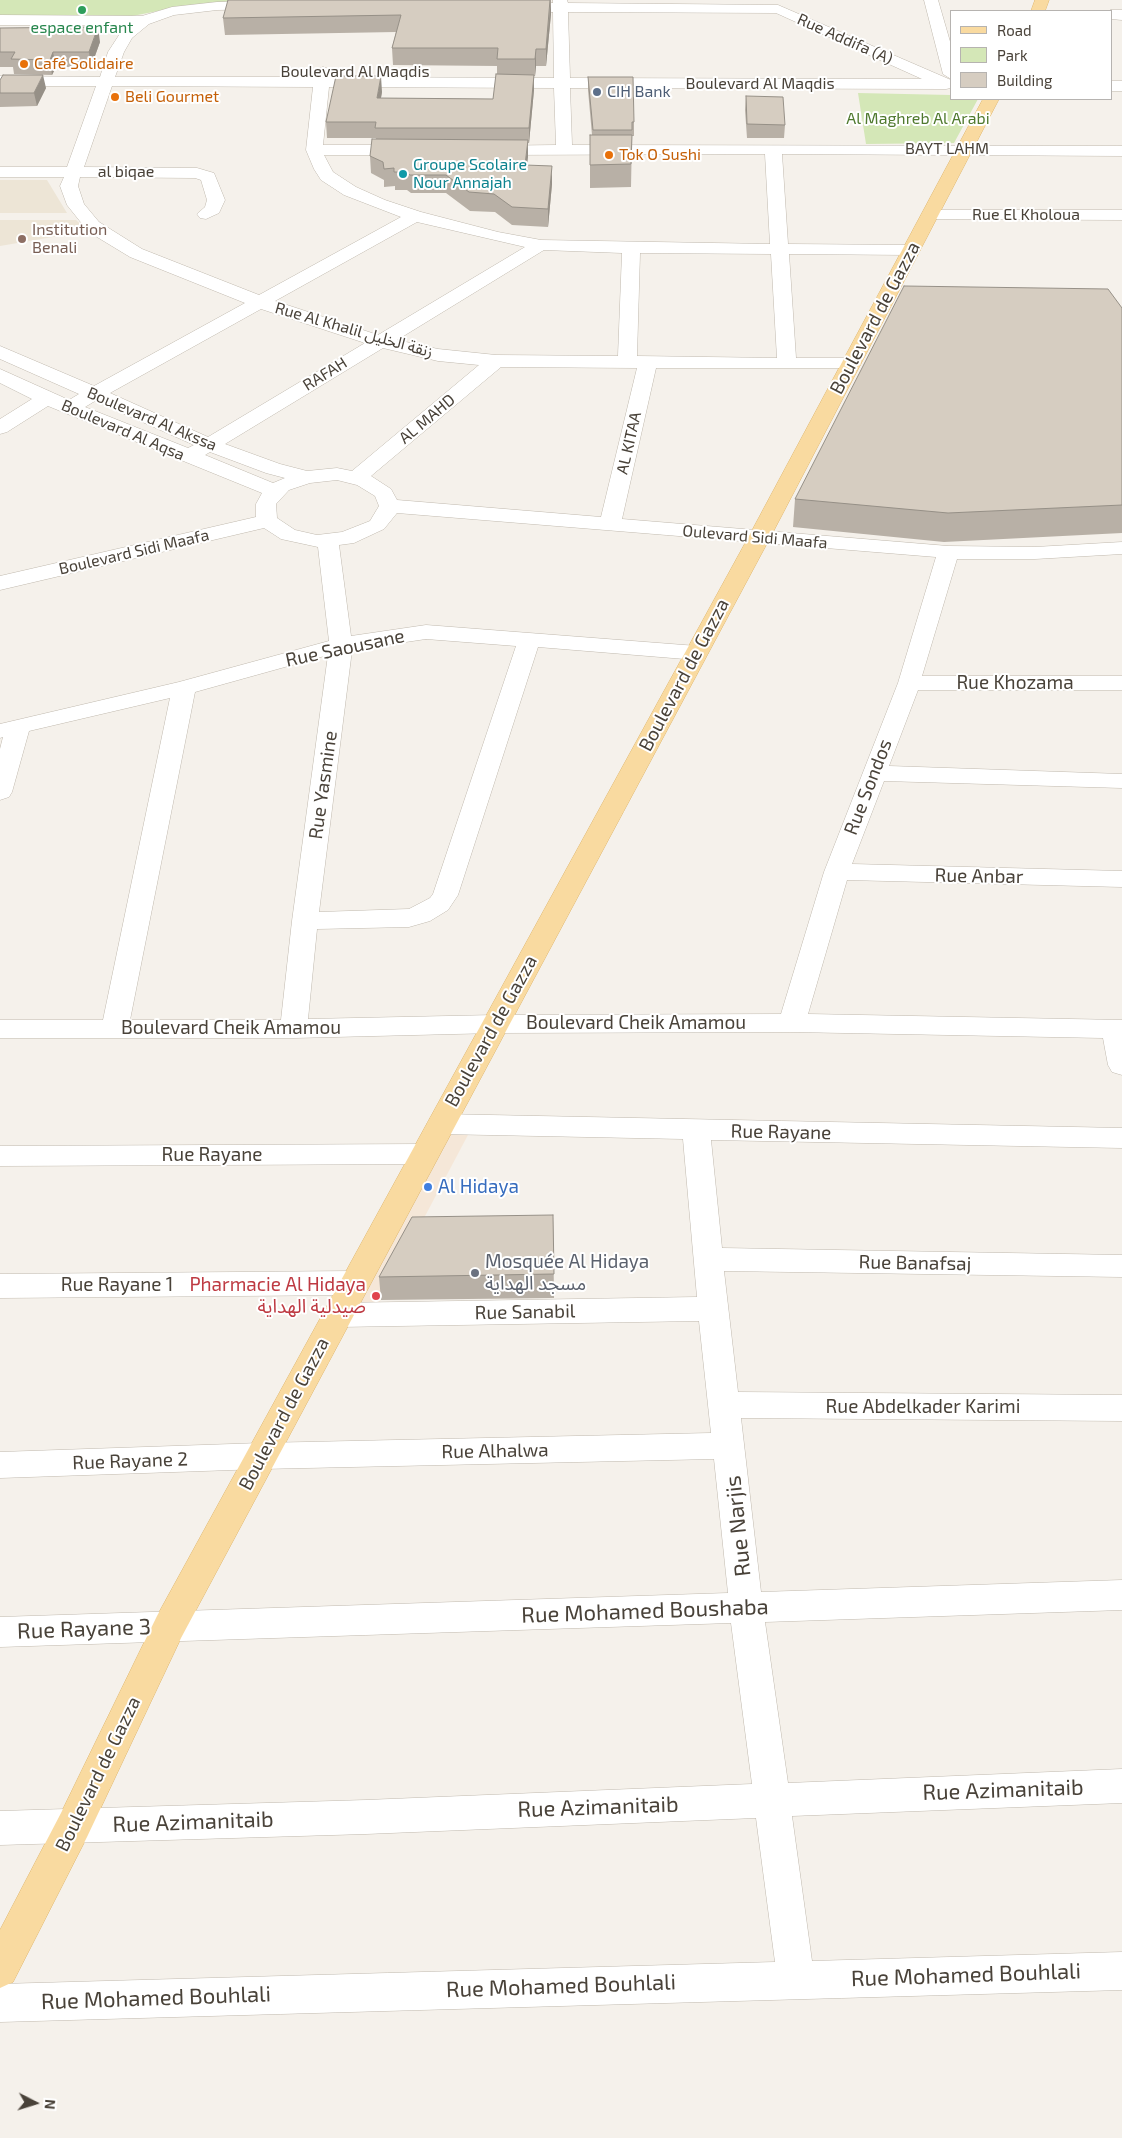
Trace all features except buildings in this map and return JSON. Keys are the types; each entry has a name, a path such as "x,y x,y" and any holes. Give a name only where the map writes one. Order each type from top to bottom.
{"main road":[{"name":"Boulevard de Gazza","path":"0,1969 74,1825 169,1627 697,653 850,364 895,300 911,250 931,216 990,100"}],"street":[{"path":"931,0 950,79"},
{"path":"0,20 144,21 162,13 183,9 256,3 275,5"},
{"path":"560,4 564,151"},
{"name":"Rue Addifa (A)","path":"501,7 560,4 777,4 926,74"},
{"name":"Rue Al Khalil زنقة الخليل","path":"144,21 126,34 107,76 69,186 76,205 93,226 136,253 259,302 379,341 438,355 496,361 850,364"},
{"name":"Boulevard Al Maqdis","path":"0,71 107,76 950,79"},
{"name":"Boulevard Al Maqdis","path":"563,78 926,74 950,79"},
{"name":"Boulevard Al Maqdis","path":"0,81 107,76"},
{"path":"322,77 314,150 327,176 341,187 378,204 416,216 498,237 541,245 631,248 911,250"},
{"name":"BAYT LAHM","path":"474,150 966,149 1122,151"},
{"path":"314,150 424,150"},
{"path":"772,150 787,363"},
{"name":"al biqae","path":"0,172 189,172 204,174 208,177 216,200 213,210 206,214"},
{"name":"Rue El Kholoua","path":"931,216 1122,215"},
{"path":"71,407 416,216"},
{"name":"RAFAH","path":"188,457 541,245"},
{"path":"627,361 631,248"},
{"name":"Boulevard Al Akssa","path":"0,352 210,445 273,469 307,477"},
{"name":"AL MAHD","path":"357,477 496,361"},
{"name":"AL KITAA","path":"610,525 648,361"},
{"name":"Boulevard Al Aqsa","path":"0,375 46,398 276,491"},
{"path":"0,428 46,398"},
{"path":"337,474 357,477 380,489 387,497 389,506 385,516 370,529 346,538 328,541 297,538 280,531 268,522 265,508 268,499 276,491 289,483 307,477 337,474"},
{"name":"Oulevard Sidi Maafa","path":"389,506 948,552 1035,553 1122,548"},
{"name":"Boulevard Sidi Maafa","path":"0,583 268,522"},
{"name":"Rue Yasmine","path":"294,1029 305,921 341,645 328,541"},
{"name":"Rue Sondos","path":"792,1023 837,872 873,773 909,683 948,552"},
{"name":"Rue Saousane","path":"9,729 184,688 341,645 426,632 697,653"},
{"path":"305,921 409,918 422,915 439,904 445,895 529,639"},
{"name":"Rue Khozama","path":"909,683 1122,683"},
{"path":"115,1028 184,688"},
{"path":"0,792 9,729"},
{"path":"873,773 1122,781"},
{"name":"Rue Anbar","path":"837,872 1122,879"},
{"name":"Boulevard Cheik Amamou","path":"0,1029 294,1029 495,1024 792,1023 1118,1028"},
{"path":"1118,1028 1122,1065"},
{"name":"Rue Rayane","path":"440,1124 696,1131 1122,1138"},
{"name":"Rue Narjis","path":"696,1131 713,1309 746,1608 796,1980"},
{"name":"Rue Rayane","path":"0,1156 425,1154"},
{"name":"Rue Banafsaj","path":"708,1259 1122,1266"},
{"name":"Rue Rayane 1","path":"0,1286 355,1283"},
{"name":"Rue Sanabil","path":"338,1315 713,1309"},
{"name":"Rue Abdelkader Karimi","path":"724,1406 1122,1408"},
{"name":"Rue Alhalwa","path":"261,1456 729,1446"},
{"name":"Rue Rayane 2","path":"0,1465 261,1456"},
{"name":"Rue Mohamed Boushaba","path":"169,1627 1122,1595"},
{"name":"Rue Rayane 3","path":"0,1632 169,1627"},
{"name":"Rue Azimanitaib","path":"0,1828 366,1817 1122,1786"},
{"name":"Rue Mohamed Bouhlali","path":"0,2003 1122,1971"}],"shaded area":[{"path":"0,180 47,180 67,213 0,213"},
{"name":"Institution Benali","path":"0,220 76,220 88,231 0,246"},
{"name":"Al Hidaya","path":"444,1133 469,1133 378,1305 351,1307"}],"green space":[{"name":"espace enfant","path":"0,0 246,0 184,6 127,17 0,16"},
{"name":"Al Maghreb Al Arabi","path":"858,93 950,95 950,100 977,100 954,143 866,144"}],"place":[{"name":"espace enfant","path":"82,10"},
{"name":"Café Solidaire","path":"24,64"},
{"name":"CIH Bank","path":"597,92"},
{"name":"Beli Gourmet","path":"115,97"},
{"name":"Tok O Sushi","path":"609,155"},
{"name":"Groupe Scolaire Nour Annajah","path":"403,174"},
{"name":"Institution Benali","path":"22,239"},
{"name":"Al Hidaya","path":"428,1187"},
{"name":"Mosquée Al Hidaya مسجد الهداية","path":"475,1273"},
{"name":"Pharmacie Al Hidaya صيدلية الهداية","path":"376,1296"}]}
